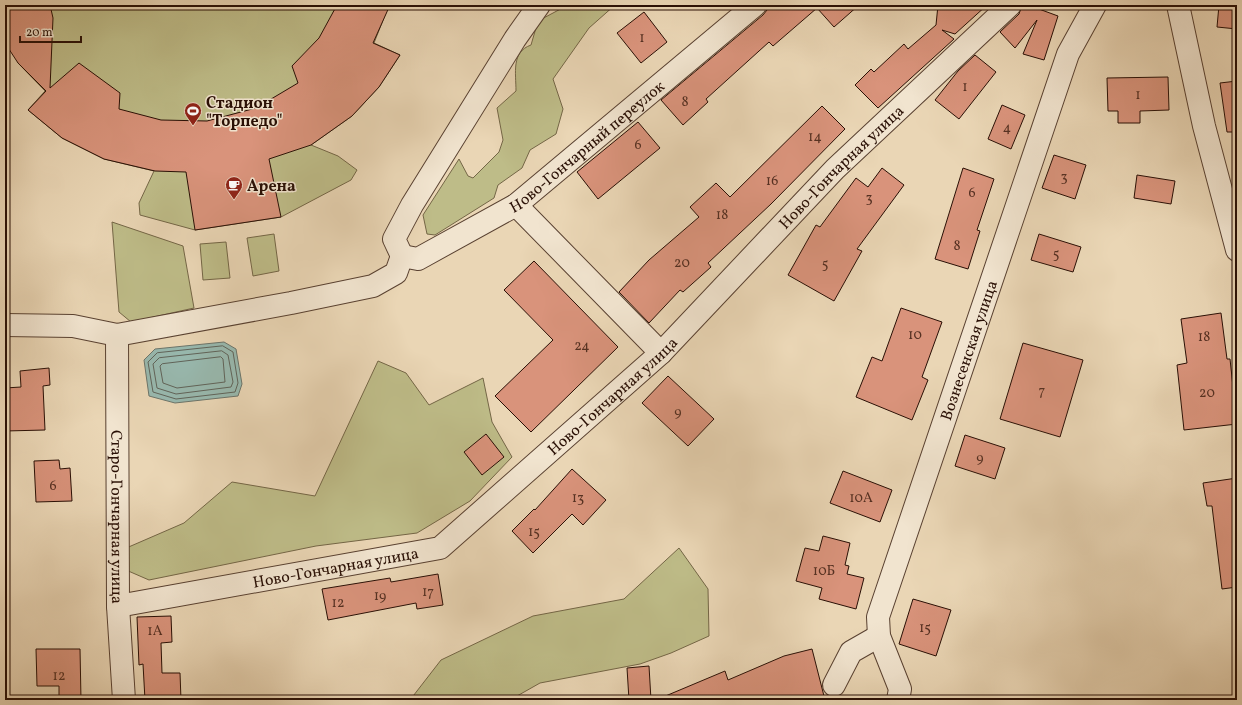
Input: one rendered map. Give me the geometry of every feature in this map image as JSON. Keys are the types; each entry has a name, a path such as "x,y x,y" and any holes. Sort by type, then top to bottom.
{"street":[{"path":"5,325 73,326 116,334 291,303 373,286 396,273 402,256 394,239 412,205 515,39 539,5"},
{"name":"Ново-Гончарный переулок","path":"402,256 418,259 516,205 755,5"},
{"name":"Ново-Гончарная улица","path":"118,606 440,548 661,353 835,169 1010,5"},
{"name":"Вознесенская улица","path":"898,700 900,689 879,636 878,617 1066,61 1095,5"},
{"path":"1178,5 1198,96 1230,195 1237,250"},
{"path":"516,205 661,353"},
{"name":"Старо-Гончарная улица","path":"116,334 118,606 124,700"},
{"path":"834,686 851,652 879,636"}],"shaded area":[{"name":"Стадион \"Торпедо\"","path":"5,5 389,5 374,43 400,55 379,87 352,116 311,145 338,156 357,170 351,180 281,217 195,230 140,215 139,203 154,171 104,159 62,138 28,110 45,91 18,63"},
{"path":"568,5 615,5 589,28 553,79 563,109 556,134 530,150 522,168 498,185 494,198 435,235 427,234 423,215 459,159 468,176 473,178 499,152 503,140 497,108 516,91 515,70 517,58 525,48 531,45 538,21"},
{"path":"112,222 183,246 194,308 131,322 119,312"},
{"path":"274,234 279,271 253,276 247,238"},
{"path":"226,242 230,278 203,280 200,244"},
{"path":"378,361 406,373 429,405 483,378 492,422 512,457 470,501 417,533 316,546 149,580 126,570 124,549 184,523 232,482 315,496"},
{"path":"679,548 708,589 709,636 671,653 640,664 540,683 510,700 410,700 441,660 533,616 624,599"}],"water":[{"path":"224,342 236,349 242,384 238,396 175,403 149,396 144,360 155,349"}],"building":[{"path":"5,5 50,5 53,18 50,88 79,63 120,93 119,109 161,120 207,121 256,108 298,83 292,66 319,38 337,5 390,5 373,43 400,55 379,87 352,116 311,145 269,159 281,217 195,230 186,172 155,171 104,159 62,138 28,110 46,91 18,63 5,43"},
{"path":"771,5 859,5 834,27 817,8 773,46 769,42 706,99 708,102 683,125 661,100 763,15"},
{"path":"938,5 987,5 955,34 942,30 954,39 878,108 855,85 871,69 874,72 904,44 908,49 936,25"},
{"path":"1022,5 1028,5 1058,16 1044,60 1023,54 1037,20 1015,48 1000,32 1019,14"},
{"path":"1219,5 1237,5 1237,29 1217,27"},
{"path":"644,12 667,42 641,63 617,33"},
{"path":"975,55 996,72 959,119 935,100 958,71"},
{"path":"1168,77 1169,110 1140,111 1140,123 1118,123 1118,111 1108,111 1107,78"},
{"path":"1237,81 1237,132 1227,132 1220,83"},
{"path":"1002,105 1025,115 1011,149 988,139"},
{"path":"822,106 845,129 771,204 708,263 711,267 683,292 680,290 649,323 619,292 649,260 699,217 690,207 716,183 730,197"},
{"path":"638,122 660,148 598,199 577,172"},
{"path":"1054,155 1086,165 1075,199 1042,188"},
{"path":"882,168 904,185 857,249 862,251 834,301 788,275 816,225 820,227 856,178 868,187"},
{"path":"963,168 994,179 977,230 980,231 968,269 935,259"},
{"path":"1137,175 1175,181 1171,204 1134,198"},
{"path":"1039,234 1081,247 1073,272 1031,260"},
{"path":"534,261 618,347 531,432 495,396 553,340 504,290"},
{"path":"901,308 942,322 922,377 928,380 912,420 856,397 872,357 882,361"},
{"path":"1221,313 1227,359 1230,359 1237,424 1184,430 1177,365 1187,363 1181,319"},
{"path":"1023,343 1083,360 1060,437 1000,419"},
{"path":"49,368 50,385 43,386 45,430 5,431 5,388 21,387 20,371"},
{"path":"668,376 714,419 688,446 642,403"},
{"path":"486,434 504,457 482,475 464,452"},
{"path":"965,435 1005,448 995,479 955,466"},
{"path":"59,460 60,469 70,468 72,501 36,502 34,461"},
{"path":"572,469 606,500 583,525 572,514 533,553 512,531 534,509 535,510"},
{"path":"843,471 892,490 880,522 830,503"},
{"path":"1237,478 1237,587 1222,589 1212,506 1207,506 1203,483"},
{"path":"823,536 850,543 845,565 849,566 847,574 864,578 856,609 819,599 822,588 796,581 805,548 819,551"},
{"path":"438,574 443,605 417,609 416,603 328,620 322,589 390,578 391,582"},
{"path":"913,599 951,610 936,656 899,644"},
{"path":"171,616 172,642 161,643 162,673 180,673 181,700 145,700 143,664 139,665 137,617"},
{"path":"36,649 80,649 81,700 59,700 59,686 37,686"},
{"path":"812,649 825,700 656,700 725,671 728,680 784,656"},
{"path":"649,666 651,700 629,700 627,668"}],"place":[{"name":"Стадион \"Торпедо\"","path":"193,126"},
{"name":"Арена","path":"234,200"}]}
